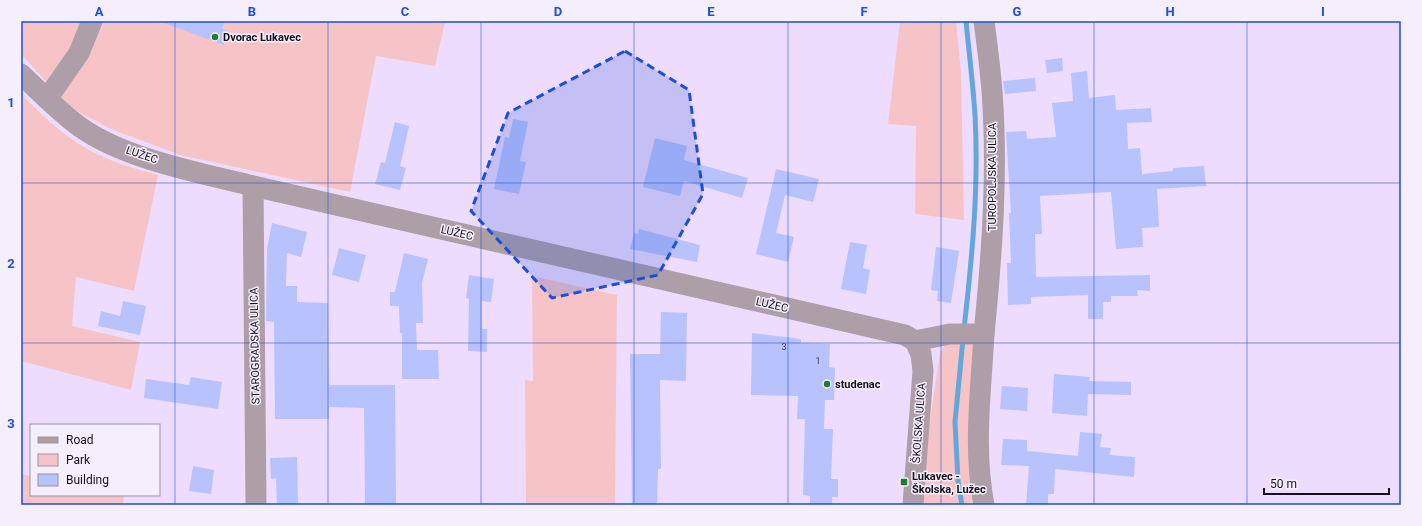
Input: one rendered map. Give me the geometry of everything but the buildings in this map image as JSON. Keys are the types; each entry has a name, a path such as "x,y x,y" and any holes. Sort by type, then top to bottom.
{"street":[{"path":"47,99 79,53 92,21"},
{"name":"TUROPOLJSKA ULICA","path":"984,21 992,91 994,181 990,274 978,333 979,480 984,505"},
{"name":"LUŽEC","path":"21,74 47,99 80,127 101,139 125,150 210,176 904,335 915,341"},
{"name":"STAROGRADSKA ULICA","path":"253,186 256,505"},
{"path":"915,341 950,334 978,333"},
{"name":"ŠKOLSKA ULICA","path":"913,505 923,371 921,354 915,341"}],"highlighted area":[{"path":"625,51 689,90 703,194 658,275 552,298 471,211 508,113"}],"green space":[{"path":"21,21 445,22 435,66 376,56 350,192 180,155 111,129 69,107 21,54"},
{"path":"900,21 956,21 961,73 964,220 915,214 916,126 888,124"},
{"path":"21,94 59,129 84,147 111,160 158,175 134,291 76,277 72,326 140,342 131,390 21,361"},
{"path":"532,276 617,295 615,505 526,505 525,380 533,381"},
{"path":"947,341 979,346 977,505 921,505 927,439 940,353"},
{"path":"21,474 30,476 30,496 124,496 123,505 21,505"}],"waterway":[{"path":"964,329 972,249 976,169 975,115 966,21"},
{"path":"962,505 958,481 955,422 963,339"}],"place":[{"name":"Dvorac Lukavec","path":"215,37"},
{"name":"studenac","path":"827,384"},
{"name":"Lukavec - Školska, Lužec","path":"904,482"}]}
